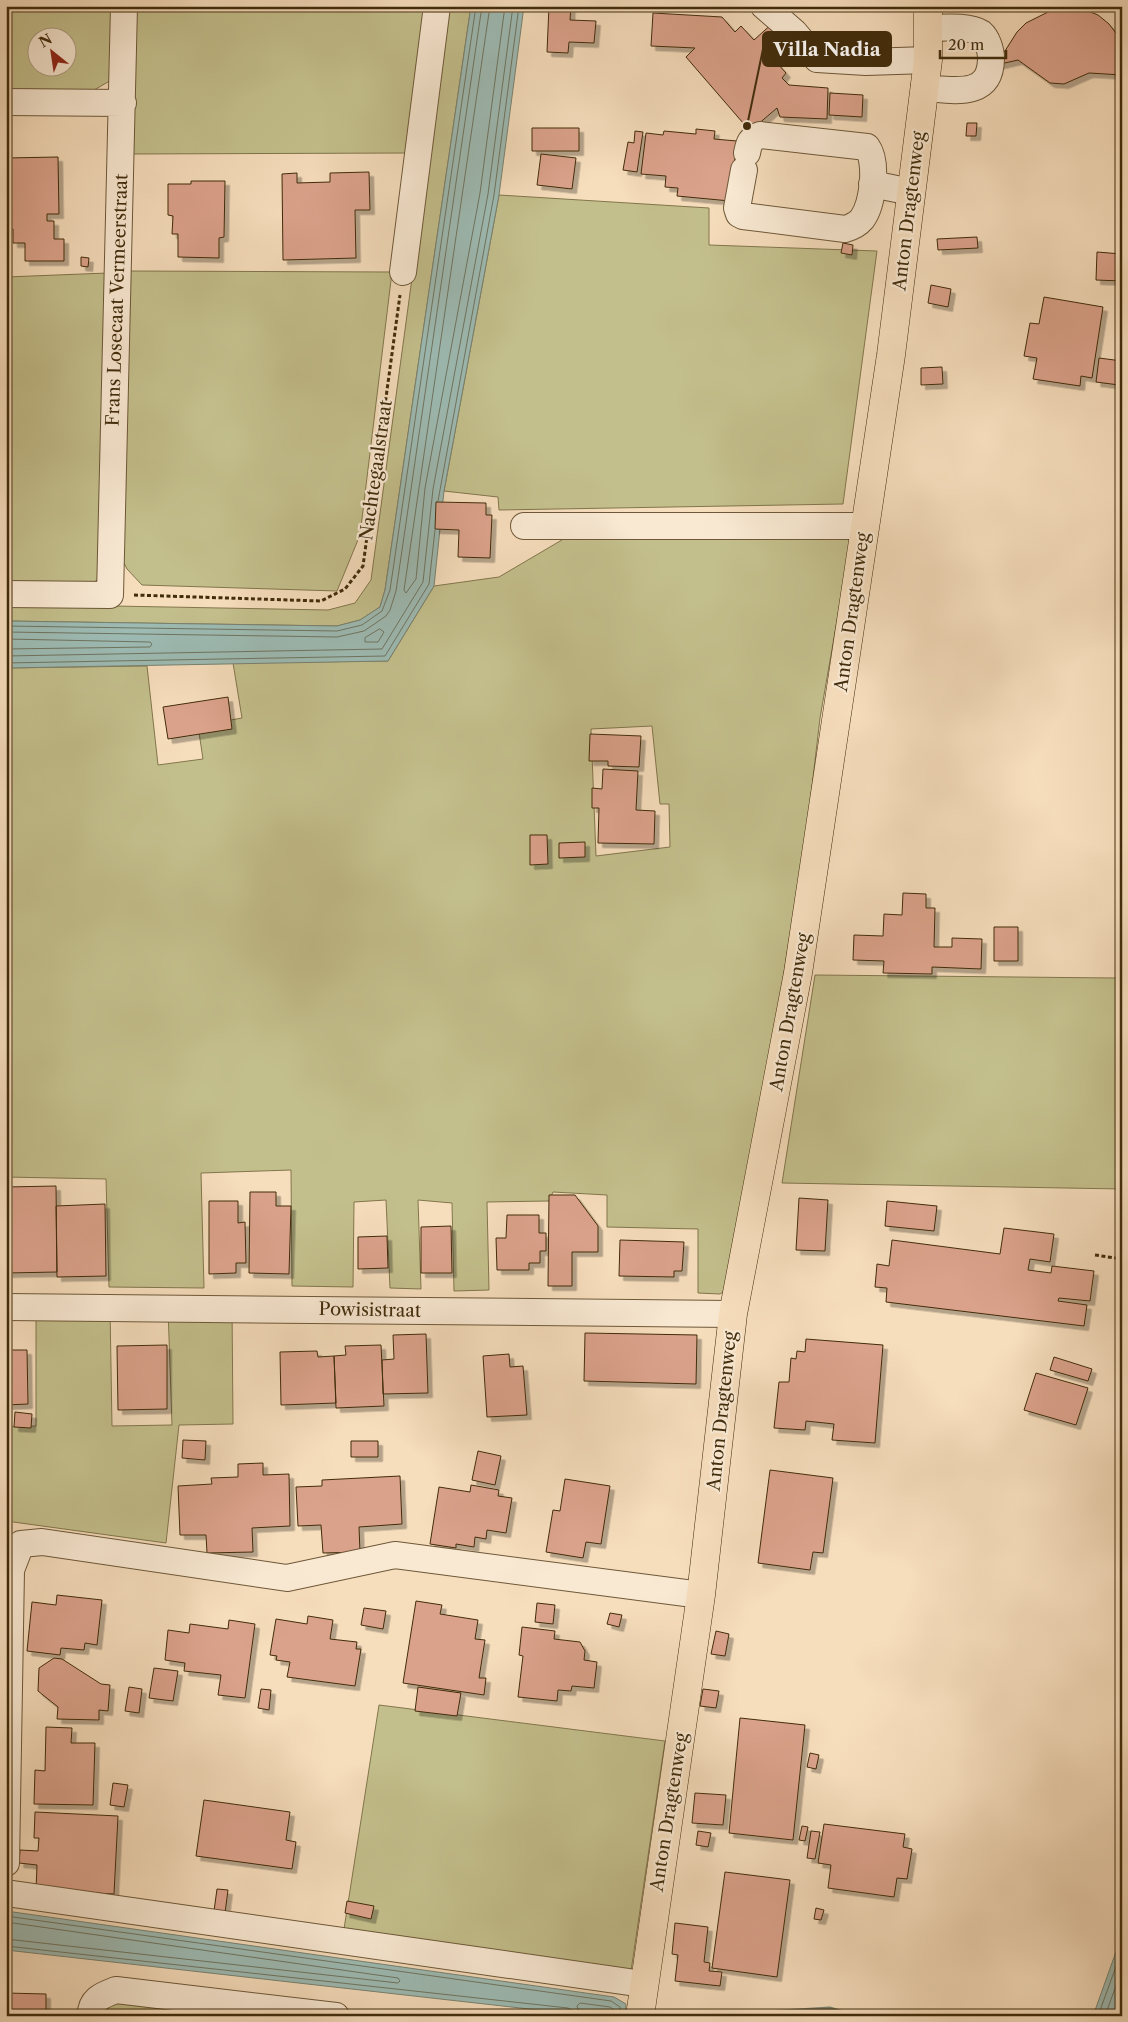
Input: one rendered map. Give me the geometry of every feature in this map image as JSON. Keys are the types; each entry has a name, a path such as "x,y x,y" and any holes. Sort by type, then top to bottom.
{"main road":[{"name":"Anton Dragtenweg","path":"640,2016 643,1984 701,1595 733,1314 798,973 891,355 928,60 928,17"}],"street":[{"name":"Frans Losecaat Vermeerstraat","path":"110,595 124,6"},
{"path":"403,272 437,6"},
{"path":"764,6 794,32 817,59 866,62 928,60"},
{"path":"924,88 955,90 976,88 988,76 991,67 987,42 981,34 928,17"},
{"path":"6,102 123,103"},
{"path":"760,136 867,147 873,160 872,184 870,198 863,218 855,226 845,229 739,214 737,208 750,142 760,136"},
{"path":"872,184 911,192"},
{"path":"524,526 864,526"},
{"path":"6,594 110,595"},
{"name":"Powisistraat","path":"6,1307 733,1314"},
{"path":"6,1863 11,1570 21,1544 42,1542 287,1578 395,1556 701,1595"},
{"path":"6,1894 643,1984"},
{"path":"91,2016 90,2008 100,1995 116,1990 336,2016"}],"path":[{"name":"Nachtegaalstraat","path":"110,595 321,601 345,590 363,566 403,272"},
{"path":"1096,1255 1122,1259"}],"shaded area":[{"path":"6,6 115,6 113,79 89,93 6,92"},
{"path":"131,6 430,6 409,153 128,154"},
{"path":"449,6 471,6 385,590 380,607 360,620 337,626 6,621 6,604 328,610 355,603 371,580"},
{"path":"499,195 709,208 709,245 877,251 843,504 499,510 498,497 444,491"},
{"path":"129,271 392,272 360,535 337,591 142,585 127,569 117,549"},
{"path":"108,273 99,578 90,586 6,586 6,277"},
{"path":"572,534 852,534 820,718 807,829 734,1285 720,1294 698,1293 698,1229 607,1227 607,1195 553,1192 549,1201 487,1202 489,1290 454,1291 452,1203 418,1200 421,1289 390,1288 386,1200 354,1202 353,1287 292,1286 291,1170 201,1173 204,1288 109,1287 106,1179 6,1177 6,668 147,666 158,765 203,759 198,726 242,718 233,663 388,661 434,586 499,577","holes":["652,726 660,804 669,804 670,847 596,856 591,729"]},
{"path":"815,975 1115,978 1122,975 1122,1189 782,1183"},
{"path":"36,1307 110,1308 112,1426 172,1425 168,1308 232,1307 233,1424 179,1425 166,1543 6,1521 6,1427 36,1426"},
{"path":"379,1705 665,1741 631,1971 344,1929"},
{"path":"129,1999 263,2016 102,2016 112,2003"}],"water":[{"path":"471,6 524,6 499,195 444,491 434,586 388,661 6,668 6,621 337,626 360,620 380,607 385,590"},
{"path":"6,1911 614,1997 626,2004 625,2016 591,2016 6,1950"},
{"path":"1122,1935 1122,2016 1093,2016"}],"building":[{"path":"549,6 571,6 570,20 596,21 594,43 569,42 568,53 547,52"},
{"path":"1068,7 1083,9 1098,15 1109,24 1122,41 1122,75 1089,73 1064,84 1050,83 1018,60 996,65 1017,32 1026,23 1052,10"},
{"path":"653,13 722,17 735,32 741,26 754,40 775,21 797,45 777,63 786,73 782,78 789,85 828,88 827,119 780,117 777,108 750,131 686,57 695,48 651,46"},
{"path":"830,93 863,95 862,117 829,115"},
{"path":"967,123 977,123 976,136 966,136"},
{"path":"532,128 579,128 579,151 532,151"},
{"path":"696,129 715,131 714,139 737,141 730,201 677,196 678,188 665,187 666,176 641,174 646,133 663,135 664,131 696,134"},
{"path":"635,131 643,132 637,172 623,170 628,142 634,143"},
{"path":"541,154 576,158 572,189 537,185"},
{"path":"58,157 59,214 47,214 47,221 54,221 54,239 64,239 64,261 25,261 25,243 13,243 13,229 6,229 6,158"},
{"path":"369,172 370,210 355,210 356,258 283,260 282,174 297,173 297,183 330,182 330,173"},
{"path":"191,181 225,181 224,237 219,238 219,258 178,257 178,234 172,234 173,216 168,215 168,184 191,184"},
{"path":"977,237 978,248 938,250 937,239"},
{"path":"843,243 853,245 852,255 841,253"},
{"path":"1097,252 1122,254 1122,281 1096,280"},
{"path":"81,257 89,258 88,267 81,266"},
{"path":"931,285 951,289 948,307 928,303"},
{"path":"1044,297 1103,307 1092,378 1081,376 1080,386 1033,379 1037,358 1024,356 1030,323 1039,324"},
{"path":"1099,358 1122,361 1119,385 1096,382"},
{"path":"942,367 943,384 921,385 921,368"},
{"path":"436,502 486,503 486,515 492,515 490,558 458,557 459,530 435,529"},
{"path":"228,697 232,729 168,739 163,707"},
{"path":"590,734 641,736 639,767 608,766 608,761 589,761"},
{"path":"603,769 638,771 636,810 655,811 654,844 598,843 599,808 592,808 592,788 602,789"},
{"path":"530,835 547,835 548,864 530,865"},
{"path":"585,842 585,857 559,858 559,843"},
{"path":"903,893 926,894 926,908 935,908 934,947 952,947 952,938 982,939 981,969 932,967 932,974 883,973 884,961 853,960 854,935 883,936 884,914 902,915"},
{"path":"994,927 1018,927 1018,961 994,961"},
{"path":"56,1186 57,1272 7,1273 6,1187"},
{"path":"250,1192 276,1192 276,1206 291,1206 289,1274 249,1273"},
{"path":"549,1195 575,1195 598,1226 598,1252 572,1252 572,1286 548,1286"},
{"path":"799,1198 828,1200 825,1251 796,1250"},
{"path":"209,1201 238,1201 238,1223 245,1222 246,1263 236,1263 236,1273 209,1274"},
{"path":"887,1201 937,1206 934,1231 885,1226"},
{"path":"105,1204 106,1276 57,1277 56,1206"},
{"path":"507,1215 539,1215 539,1233 546,1233 546,1251 540,1251 540,1263 529,1263 529,1270 497,1270 496,1238 506,1238"},
{"path":"451,1226 452,1273 421,1273 421,1227"},
{"path":"1004,1228 1054,1234 1050,1262 1030,1259 1028,1270 1051,1273 1052,1266 1094,1271 1090,1301 1059,1298 1058,1301 1087,1305 1084,1326 886,1302 887,1288 875,1287 877,1264 889,1266 892,1240 1000,1254"},
{"path":"387,1236 388,1268 358,1269 358,1237"},
{"path":"620,1240 684,1242 682,1271 674,1271 674,1277 619,1276"},
{"path":"585,1333 697,1335 696,1384 584,1381"},
{"path":"426,1334 428,1393 383,1394 382,1360 394,1359 393,1335"},
{"path":"806,1339 883,1345 875,1443 832,1440 834,1424 806,1421 805,1430 774,1428 779,1382 789,1382 791,1358 796,1359 797,1351 805,1352"},
{"path":"167,1345 167,1409 118,1410 117,1346"},
{"path":"381,1345 384,1406 336,1408 334,1356 346,1355 345,1346"},
{"path":"6,1350 27,1350 28,1404 6,1405"},
{"path":"317,1351 318,1357 334,1356 336,1403 281,1405 280,1352"},
{"path":"509,1354 510,1367 523,1366 527,1415 487,1417 483,1356"},
{"path":"1054,1357 1092,1369 1088,1381 1050,1370"},
{"path":"1036,1373 1088,1388 1076,1425 1024,1410"},
{"path":"15,1412 32,1414 31,1428 14,1427"},
{"path":"183,1440 206,1441 205,1460 182,1458"},
{"path":"351,1441 378,1441 378,1457 351,1457"},
{"path":"478,1451 501,1456 495,1485 472,1480"},
{"path":"263,1463 263,1475 289,1474 290,1526 252,1528 253,1552 207,1553 206,1535 180,1535 178,1486 212,1484 211,1478 238,1477 238,1464"},
{"path":"770,1470 833,1478 823,1553 813,1552 810,1570 758,1563"},
{"path":"400,1476 402,1524 359,1527 360,1552 323,1553 321,1525 298,1526 296,1487 322,1486 322,1480"},
{"path":"565,1479 610,1486 601,1544 586,1542 583,1558 546,1552 553,1510 560,1511"},
{"path":"471,1485 499,1490 498,1496 512,1498 506,1533 487,1530 486,1539 475,1537 474,1547 456,1544 456,1548 430,1544 439,1487 470,1492"},
{"path":"57,1595 102,1600 97,1645 85,1643 84,1650 61,1648 60,1655 27,1651 32,1602 56,1605"},
{"path":"416,1601 442,1605 440,1614 478,1620 475,1639 485,1640 479,1678 486,1678 484,1695 403,1683"},
{"path":"537,1603 555,1605 553,1624 535,1622"},
{"path":"364,1608 386,1611 383,1629 361,1625"},
{"path":"610,1613 622,1615 619,1627 607,1624"},
{"path":"308,1616 333,1620 330,1639 357,1642 356,1649 361,1649 355,1686 287,1677 290,1662 276,1660 277,1656 270,1655 276,1619 307,1624"},
{"path":"229,1620 255,1624 245,1698 218,1695 221,1675 184,1671 185,1663 165,1660 168,1630 189,1633 190,1624 228,1629"},
{"path":"522,1627 555,1631 554,1639 580,1642 585,1651 584,1660 597,1662 594,1688 572,1686 571,1691 558,1690 557,1701 518,1697 523,1656 519,1655"},
{"path":"716,1631 729,1634 725,1656 711,1654"},
{"path":"54,1658 62,1659 101,1684 110,1685 108,1711 99,1710 99,1720 57,1719 58,1707 38,1691 39,1668"},
{"path":"154,1668 178,1671 173,1701 149,1698"},
{"path":"129,1687 142,1689 139,1713 125,1711"},
{"path":"418,1687 461,1693 457,1716 415,1711"},
{"path":"261,1689 271,1690 269,1710 258,1708"},
{"path":"703,1689 719,1691 716,1708 700,1706"},
{"path":"740,1718 805,1725 793,1840 729,1833"},
{"path":"46,1727 72,1728 71,1743 95,1743 93,1805 34,1804 35,1770 45,1771"},
{"path":"810,1753 819,1755 816,1769 807,1767"},
{"path":"113,1783 128,1785 124,1807 110,1805"},
{"path":"695,1793 726,1795 723,1825 692,1823"},
{"path":"204,1800 290,1812 286,1840 296,1842 292,1869 196,1856"},
{"path":"35,1812 118,1816 114,1894 36,1890 37,1865 19,1863 20,1850 38,1851 39,1838 34,1838"},
{"path":"824,1824 905,1834 903,1847 912,1849 907,1879 897,1878 894,1897 828,1888 831,1865 818,1863"},
{"path":"802,1826 808,1827 805,1841 799,1840"},
{"path":"698,1831 711,1833 708,1847 696,1845"},
{"path":"811,1831 820,1832 815,1859 807,1858"},
{"path":"725,1872 790,1880 777,1977 712,1968"},
{"path":"217,1889 228,1890 225,1913 214,1911"},
{"path":"347,1901 374,1906 371,1919 345,1913"},
{"path":"816,1908 824,1910 821,1920 814,1919"},
{"path":"675,1923 708,1927 704,1962 710,1963 709,1971 722,1972 720,1986 675,1981 678,1955 672,1954"},
{"path":"6,1993 46,1994 46,2016 6,2016"}],"waterway":[{"path":"736,2016 830,2010 851,2016"}],"place":[{"name":"Villa Nadia","path":"747,126"}]}
